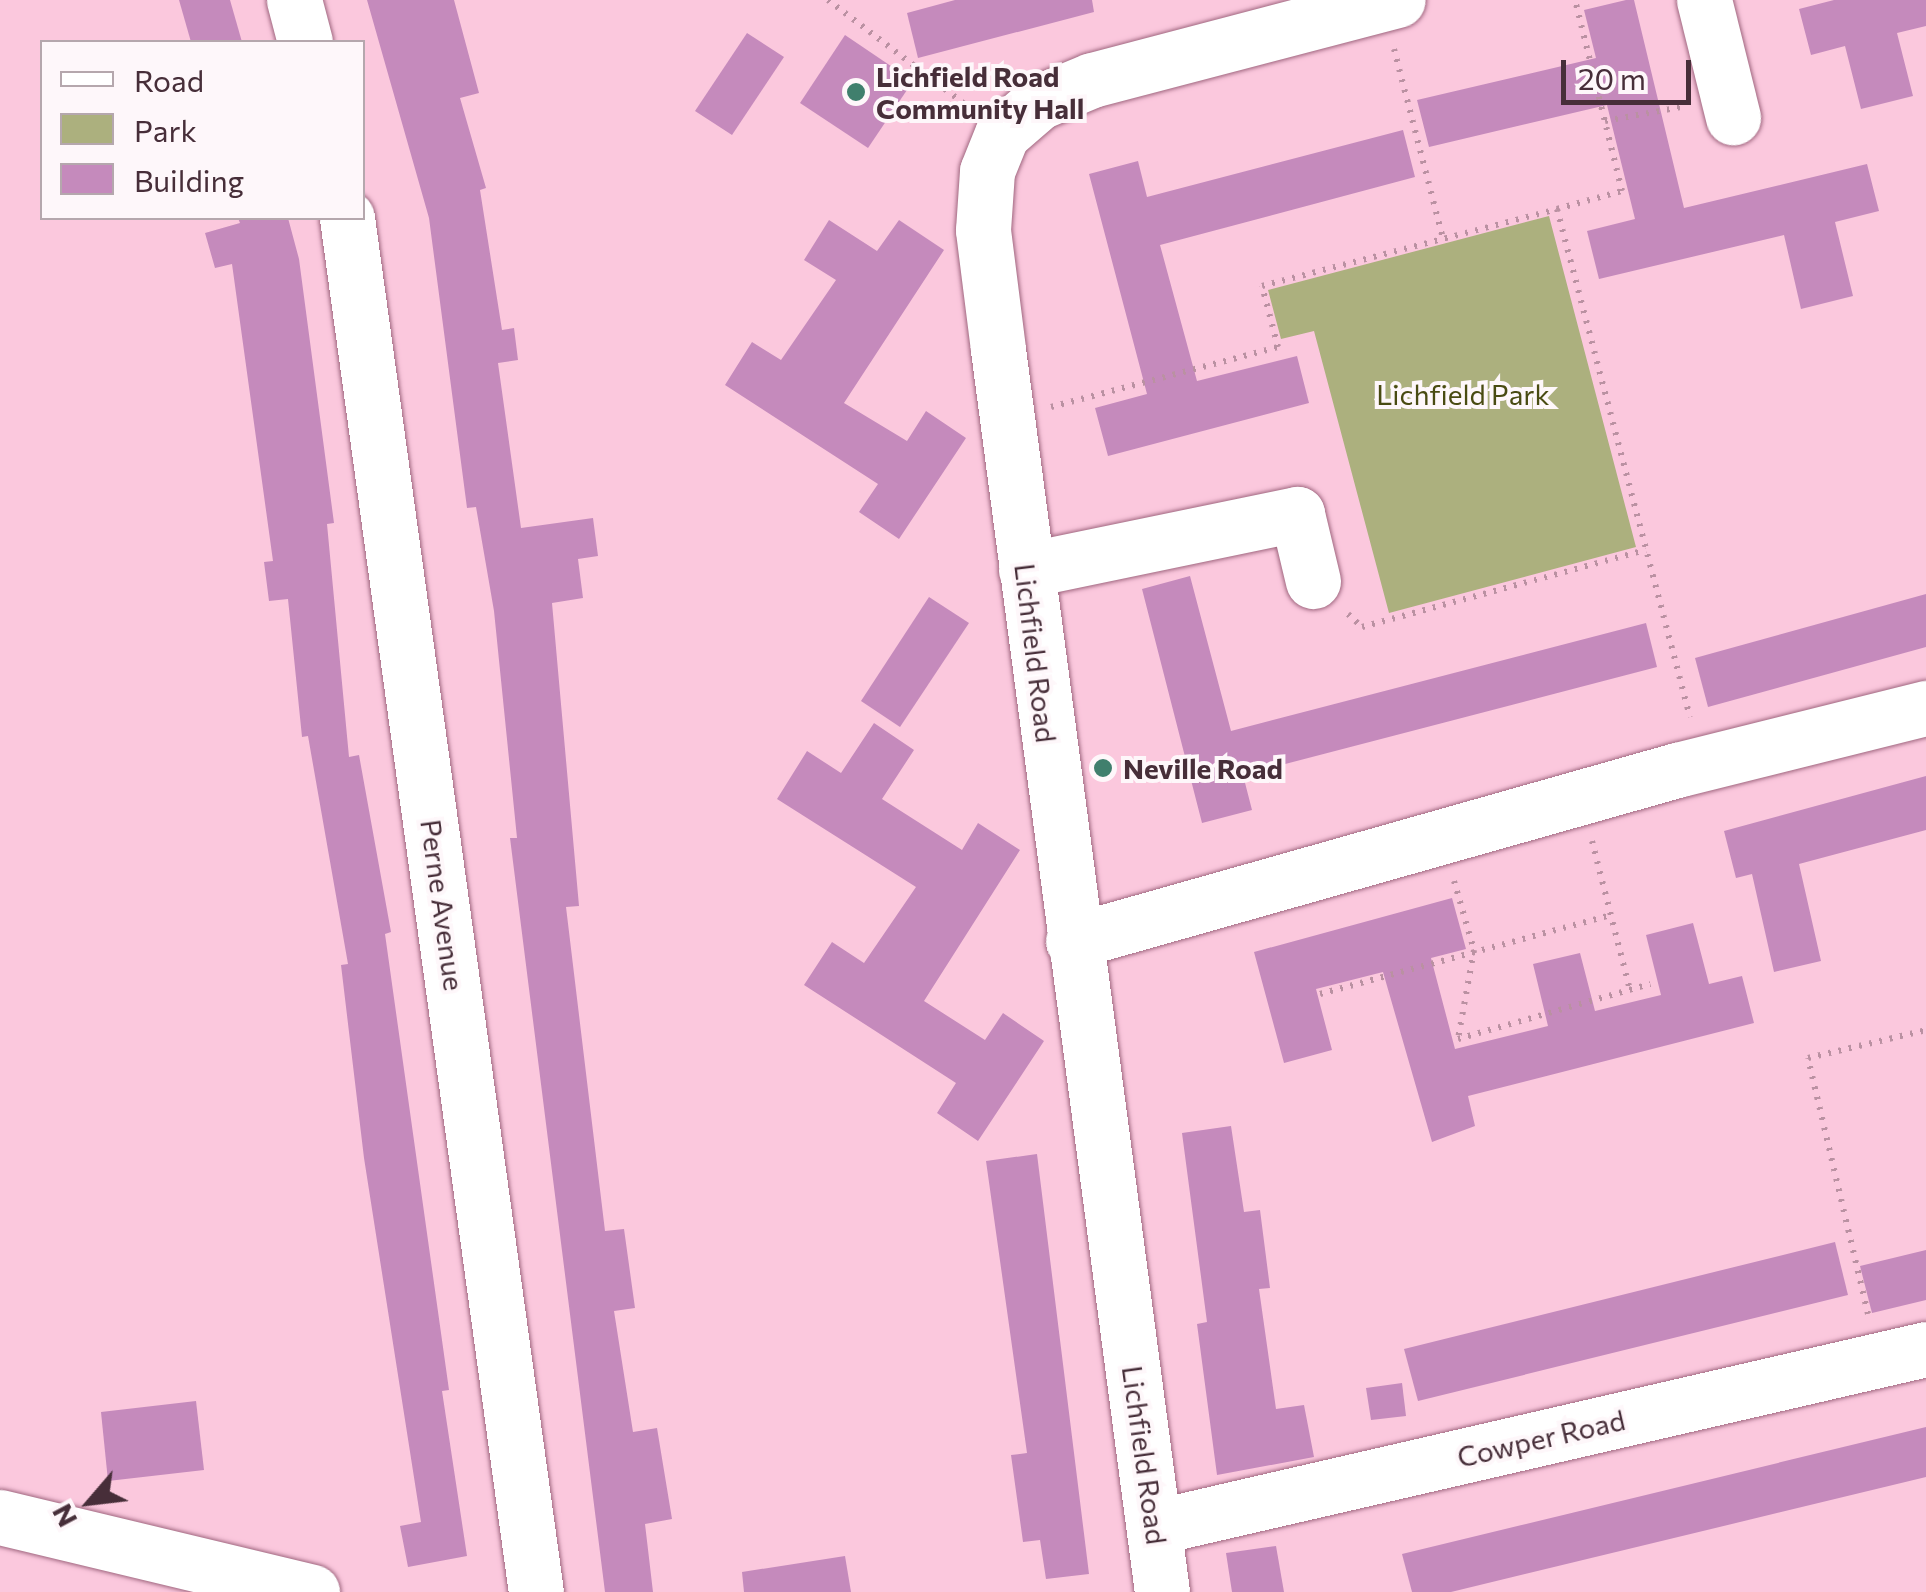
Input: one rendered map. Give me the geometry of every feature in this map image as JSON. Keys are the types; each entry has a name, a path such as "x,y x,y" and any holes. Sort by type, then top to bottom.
{"street":[{"path":"294,0 304,40"},
{"path":"1704,0 1733,117"},
{"path":"1002,134 1039,102 1092,80 1390,2"},
{"name":"Lichfield Road","path":"1002,134 987,171 983,230 1162,1592"},
{"name":"Perne Avenue","path":"347,220 536,1592"},
{"path":"1026,570 1297,514 1314,581"},
{"path":"1074,941 1581,798 1926,708"},
{"name":"Cowper Road","path":"1155,1527 1903,1354"},
{"path":"0,1517 312,1592"}],"path":[{"path":"828,0 1002,134"},
{"path":"1006,418 1278,347 1262,286 1622,191 1574,0"},
{"path":"1390,2 1443,239"},
{"path":"1605,121 1668,105 1733,117"},
{"path":"1556,209 1703,767"},
{"path":"1314,581 1362,627 1646,550"},
{"path":"1581,798 1630,990"},
{"path":"1442,837 1474,950 1458,1040 1650,984"},
{"path":"1320,994 1610,915"},
{"path":"1903,1354 1808,1058 1926,1030"}],"green space":[{"name":"Lichfield Park","path":"1549,216 1636,547 1389,613 1314,331 1281,339 1268,290"}],"building":[{"path":"179,0 230,0 241,40 190,40"},
{"path":"367,0 454,0 479,93 460,98 486,188 480,190 502,330 514,328 518,360 498,363 521,528 593,518 598,556 578,559 583,598 552,603 579,906 566,907 605,1231 624,1229 635,1308 614,1311 633,1432 657,1428 672,1519 645,1524 653,1592 605,1592 510,838 517,838 494,611 476,507 467,508 429,218"},
{"path":"955,0 1092,0 1094,12 918,58 907,13"},
{"path":"1634,0 1684,208 1867,164 1879,211 1835,222 1853,296 1801,309 1784,235 1599,279 1587,231 1635,219 1607,105 1429,147 1417,100 1596,58 1584,10"},
{"path":"1834,0 1926,0 1926,26 1897,33 1913,96 1861,109 1845,46 1811,55 1799,9"},
{"path":"747,33 784,57 732,135 695,111"},
{"name":"Lichfield Road Community Hall","path":"845,35 913,81 868,148 800,103"},
{"path":"1403,130 1415,177 1160,245 1197,381 1297,356 1309,403 1108,456 1095,408 1147,394 1089,174 1138,161 1147,197"},
{"path":"239,220 289,220 299,259 334,523 327,524 349,757 359,755 391,932 385,934 449,1390 442,1391 467,1556 408,1567 400,1526 421,1522 364,1158 341,965 348,964 308,736 302,737 288,599 269,601 264,562 273,561 232,264 215,268 205,233 240,223"},
{"path":"829,220 877,251 899,220 944,250 844,403 907,441 926,411 966,438 899,539 859,512 878,484 725,385 752,342 781,360 836,280 804,260"},
{"path":"1190,576 1231,731 1646,623 1657,667 1243,775 1252,810 1202,823 1142,589"},
{"path":"1926,594 1926,647 1708,707 1695,658"},
{"path":"929,597 969,623 900,727 861,701"},
{"path":"874,723 914,750 882,799 962,850 978,823 1020,850 924,1001 985,1040 1003,1013 1044,1041 978,1141 937,1113 956,1083 804,985 832,942 864,963 916,887 777,799 807,751 841,773"},
{"path":"1926,776 1926,830 1799,864 1821,961 1774,972 1752,874 1736,878 1724,831"},
{"path":"1452,898 1466,949 1431,958 1455,1049 1548,1026 1533,964 1580,953 1595,1011 1661,995 1646,935 1693,923 1709,984 1742,976 1754,1023 1468,1096 1475,1126 1432,1142 1383,972 1316,989 1332,1050 1284,1063 1254,952"},
{"path":"1231,1126 1244,1212 1260,1210 1270,1288 1259,1289 1276,1409 1304,1405 1314,1457 1217,1475 1197,1324 1207,1322 1182,1133"},
{"path":"1037,1154 1089,1574 1046,1579 1040,1540 1023,1542 1011,1455 1027,1453 986,1161"},
{"path":"1835,1242 1848,1295 1418,1401 1404,1349"},
{"path":"1926,1250 1926,1300 1872,1313 1860,1266"},
{"path":"1402,1383 1406,1416 1371,1420 1366,1388"},
{"path":"196,1401 204,1470 108,1481 101,1412"},
{"path":"1926,1427 1926,1477 1451,1592 1412,1592 1402,1554"},
{"path":"1276,1546 1284,1592 1232,1592 1226,1553"},
{"path":"845,1556 851,1592 744,1592 742,1572"}],"place":[{"name":"Lichfield Road Community Hall","path":"856,92"},
{"name":"Neville Road","path":"1103,768"}]}
